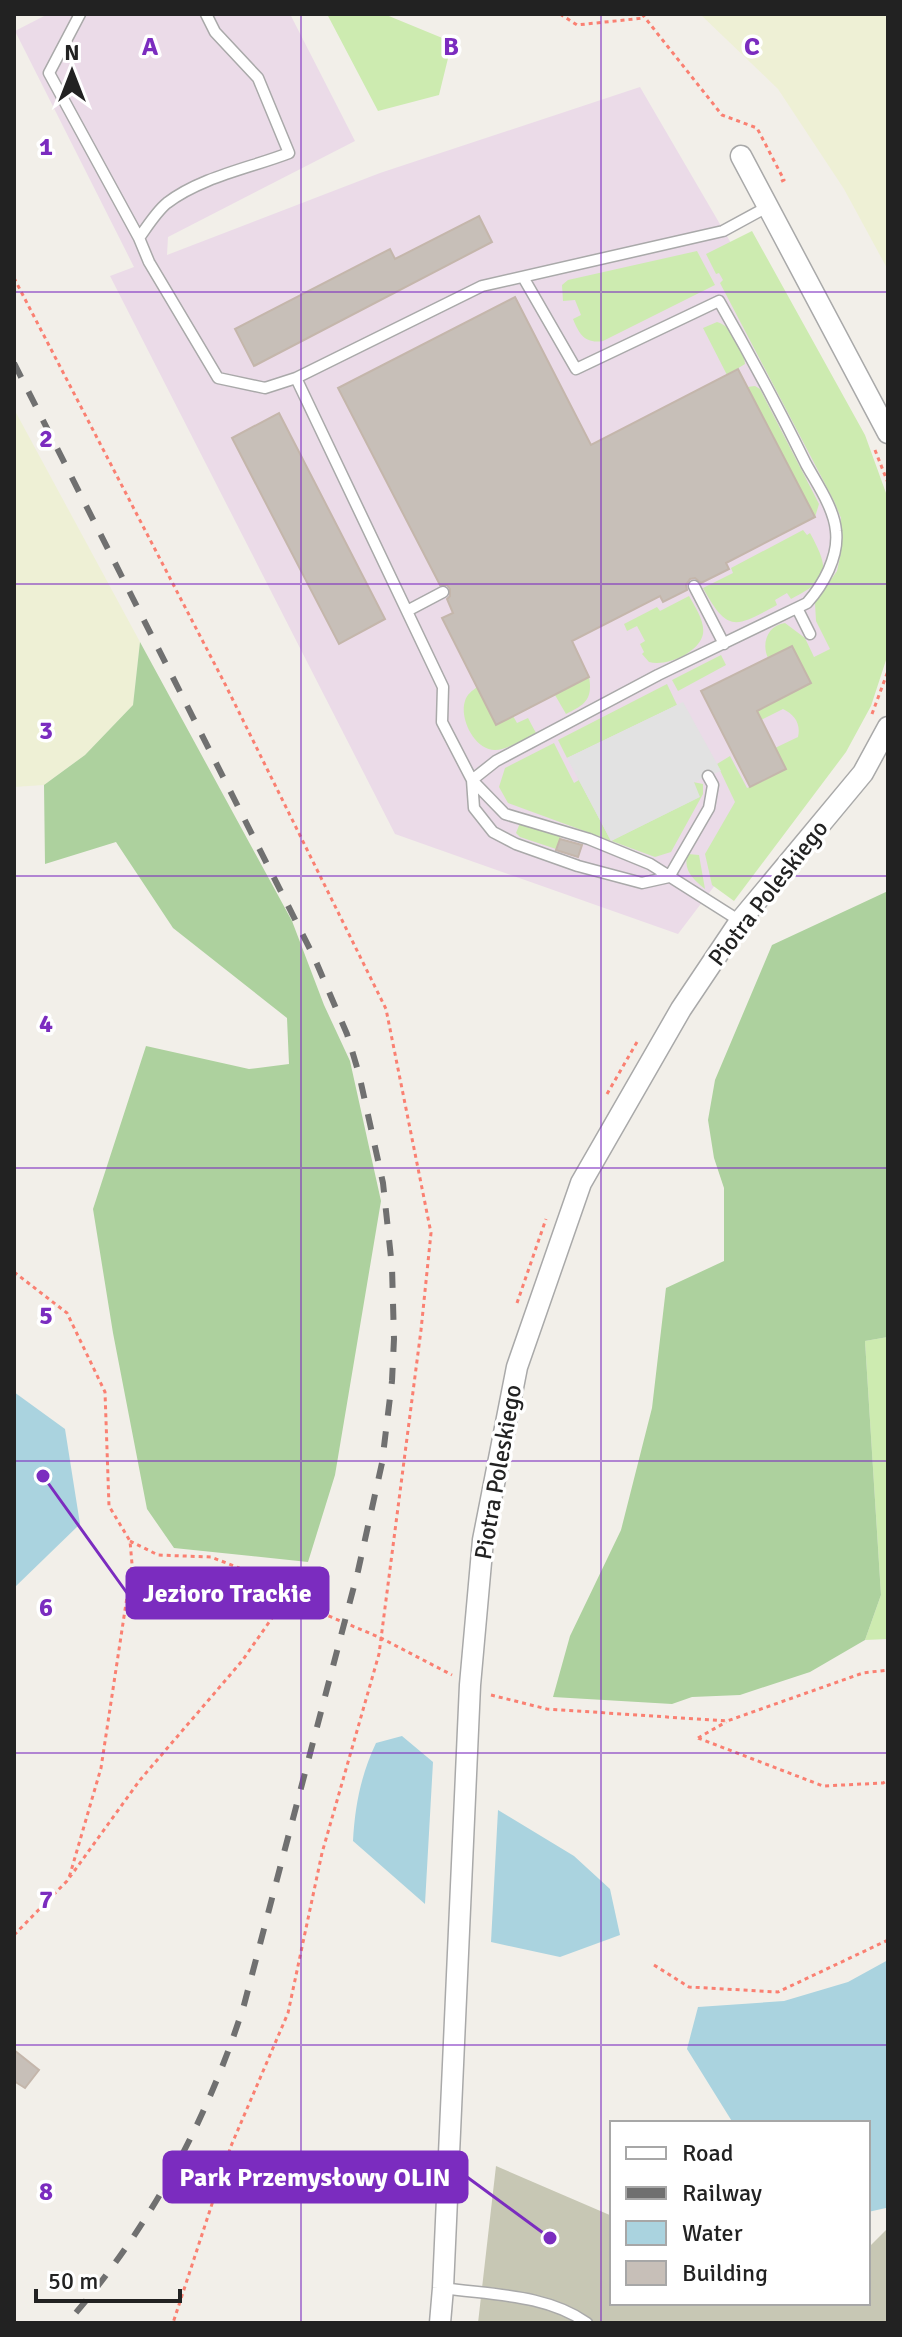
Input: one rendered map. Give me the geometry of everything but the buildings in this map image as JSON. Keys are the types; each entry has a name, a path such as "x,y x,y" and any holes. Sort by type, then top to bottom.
{"street":[{"path":"741,156 770,197 888,433"},
{"name":"Piotra Poleskiego","path":"440,2323 462,1681 483,1540 517,1367 581,1183 681,1009 740,921 863,773 879,722"}],"lane":[{"path":"80,14 49,73 149,262 218,378 265,388 296,378 482,286 723,231 770,197"},
{"path":"139,238 166,204 227,172 289,153 258,78 215,32 206,14"},
{"path":"472,780 496,761 658,675 807,603 822,587 830,568 836,532 825,501 759,370 719,301 576,369 523,277"},
{"path":"296,378 443,687 442,722 472,780 505,814 589,839 650,864 740,921"},
{"path":"694,586 724,644"},
{"path":"407,611 443,592"},
{"path":"797,608 810,634"},
{"path":"472,780 474,808 493,832 516,844 578,866 642,883 669,877 709,808 713,785 708,776"},
{"path":"443,2288 488,2291 571,2312 587,2323"}],"path":[{"path":"560,14 577,25 644,16 722,115 757,128 784,180 770,197"},
{"path":"14,278 225,684 386,1009 431,1233 379,1654 322,1853 288,2013 231,2146 173,2323"},
{"path":"879,722 888,671"},
{"path":"604,1100 643,1033"},
{"path":"517,1302 548,1213"},
{"path":"14,1272 67,1313 105,1392 109,1506 130,1541 132,1564 101,1768 67,1881"},
{"path":"130,1541 158,1555 211,1557 239,1568 271,1593 381,1638 490,1694 547,1709 727,1721"},
{"path":"14,1935 67,1881 140,1780 242,1661 286,1598"},
{"path":"455,1664 462,1681"},
{"path":"888,1670 863,1673 727,1721 698,1738 823,1786 883,1783 888,1780"},
{"path":"883,1783 888,1787"},
{"path":"654,1965 689,1987 778,1992 888,1940"}],"shaded area":[{"path":"48,14 290,14 355,141 168,237 167,255 380,173 640,87 854,454 835,727 678,934 395,834 110,276 134,267 15,31"},
{"path":"700,14 888,14 888,270 844,189 778,89"},
{"path":"14,409 140,642 133,705 85,755 44,785 14,787"},
{"path":"683,702 721,771 694,782 700,797 611,841 567,758"},
{"path":"496,2166 610,2215 610,2305 870,2305 870,2246 888,2228 888,2323 478,2323"}],"green space":[{"path":"327,14 384,14 452,42 439,95 378,111"},
{"path":"752,231 865,435 886,493 888,654 871,706 846,752 734,901 712,885 705,854 735,802 717,764 730,756 747,788 765,780 775,748 798,737 798,724 787,711 783,709 761,720 754,706 764,707 811,683 792,646 768,658 766,641 774,627 785,623 805,638 814,657 830,649 816,621 815,603 837,571 841,552 841,518 834,501 720,283 723,280 719,273 716,274 706,254"},
{"path":"697,251 715,285 603,341 584,337 573,319 581,315 575,300 563,301 562,285 568,280"},
{"path":"717,322 733,333 744,358 745,364 727,375 703,328"},
{"path":"747,387 760,389 819,504 815,517"},
{"path":"803,530 807,535 810,533 823,565 823,572 813,585 791,599 787,593 775,600 777,605 742,621 734,622 719,613 703,588 733,573 731,568"},
{"path":"689,596 702,624 700,641 681,657 649,662 642,654 640,644 645,641 637,626 627,631 624,624 657,607 660,611"},
{"path":"140,642 292,921 324,1005 350,1061 381,1201 335,1475 308,1562 174,1548 147,1509 113,1333 93,1209 146,1046 249,1069 289,1064 287,1018 173,928 116,842 45,864 44,785 85,755 133,705"},
{"path":"721,655 726,665 678,691 672,680"},
{"path":"589,677 590,691 586,700 566,714 555,695"},
{"path":"667,684 677,705 567,758 558,740"},
{"path":"477,687 496,724 513,716 517,723 528,718 536,733 500,750 481,745 470,732 464,716 467,696"},
{"path":"554,743 574,783 579,780 611,841 508,803 499,787 505,768"},
{"path":"693,782 703,784 703,794 671,852 655,857 611,841 699,797"},
{"path":"520,823 562,834 556,849 520,837 516,833"},
{"path":"688,854 699,855 705,889 688,870"},
{"path":"888,891 888,1337 865,1341 881,1595 865,1640 810,1672 740,1695 692,1697 672,1704 553,1697 570,1636 621,1530 652,1408 666,1288 724,1261 724,1188 714,1158 708,1120 715,1080 772,945"},
{"path":"888,1337 888,1639 865,1640 881,1595 865,1341"}],"water":[{"path":"14,1392 65,1429 80,1524 14,1588"},
{"path":"402,1736 433,1762 425,1904 353,1841 360,1790 376,1743"},
{"path":"498,1810 574,1856 610,1889 620,1935 560,1957 491,1942"},
{"path":"888,1960 888,2202 886,2208 870,2212 870,2121 732,2121 687,2049 698,2007 784,2001 848,1982"}],"railway":[{"path":"14,363 314,957 347,1034 383,1183 392,1267 394,1339 382,1463 358,1571 244,2005 212,2091 172,2173 124,2251 67,2323"}],"place":[{"name":"Jezioro Trackie","path":"43,1476"},
{"name":"Park Przemysłowy OLIN","path":"550,2238"}]}
